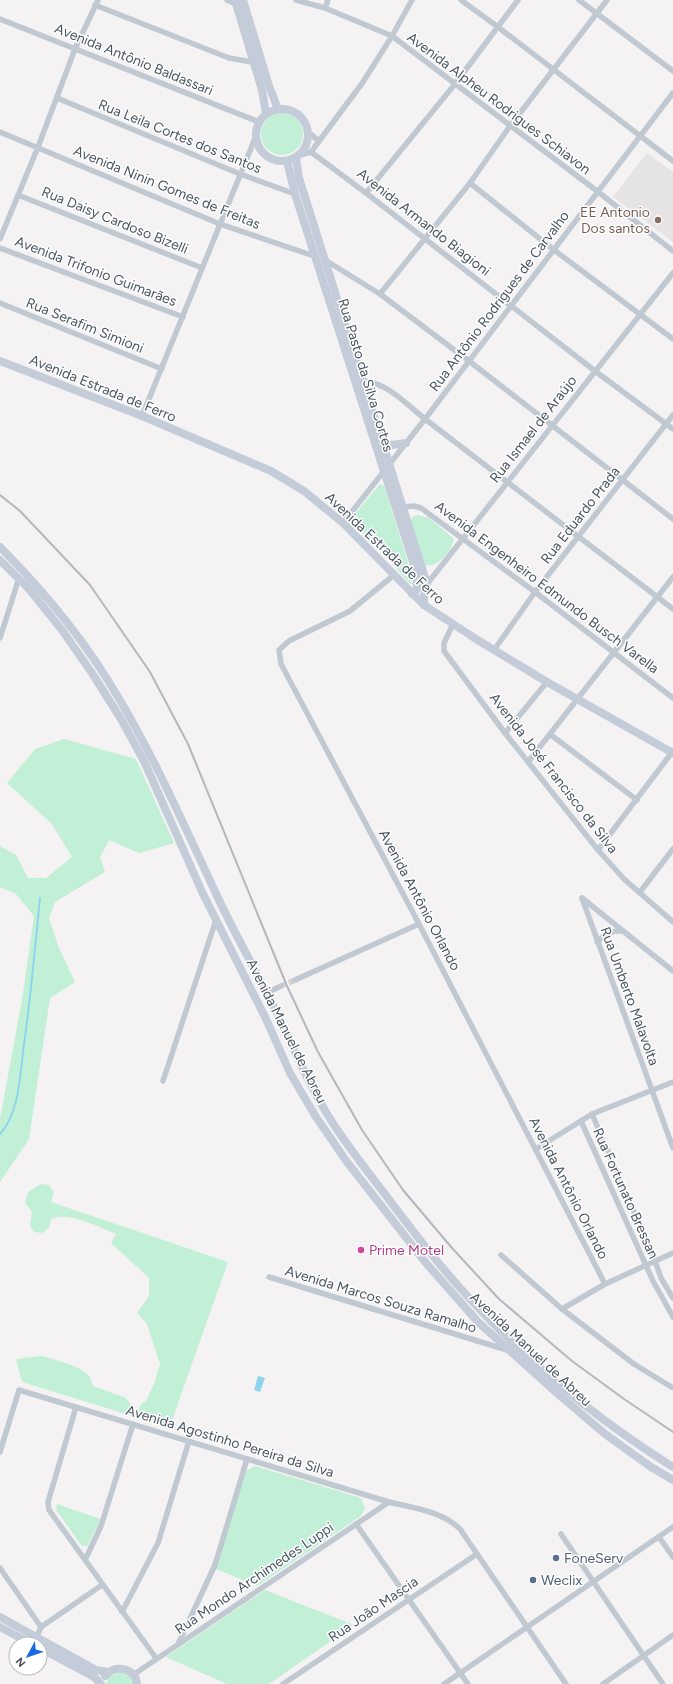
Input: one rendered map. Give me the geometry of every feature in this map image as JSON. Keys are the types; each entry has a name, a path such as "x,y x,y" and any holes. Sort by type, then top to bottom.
{"street":[{"path":"227,0 238,1"},
{"name":"Avenida Alpheu Rodrigues Schiavon","path":"296,0 325,8 392,36 597,191 673,251"},
{"path":"325,8 328,0"},
{"path":"256,136 260,150 266,156 280,162 311,152 363,82 392,36 412,0"},
{"path":"461,0 673,162"},
{"path":"366,193 455,84 518,0"},
{"path":"579,0 673,71"},
{"path":"380,294 470,183 510,126 607,0"},
{"path":"238,1 252,62 262,90 266,114"},
{"path":"238,1 278,109"},
{"path":"0,239 38,147 75,49 96,3 229,58 252,62"},
{"name":"Avenida Antônio Baldassari","path":"0,19 259,122"},
{"name":"Rua Antônio Rodrigues de Carvalho","path":"343,523 425,419 673,93"},
{"name":"Rua Leila Cortes dos Santos","path":"57,98 240,174 295,194"},
{"path":"142,416 256,136 259,122 266,114 278,109 293,111 304,120 309,133 319,142"},
{"name":"Avenida Ninin Gomes de Freitas","path":"0,132 220,224 316,256 326,261 380,294 553,425 673,519"},
{"path":"298,156 305,149 309,133"},
{"name":"Avenida Armando Biagioni","path":"311,152 425,238 595,371 673,429"},
{"name":"Rua Pasto da Silva Cortes","path":"298,156 299,178 364,380 427,584"},
{"name":"Rua Pasto da Silva Cortes","path":"287,161 295,194 417,574 417,589 412,594"},
{"path":"470,183 554,250 673,339"},
{"name":"Rua Daisy Cardoso Bizelli","path":"18,195 202,268"},
{"name":"Avenida Trifonio Guimarães","path":"0,248 183,317"},
{"name":"Rua Ismael de Araújo","path":"427,584 464,540 639,314 673,273"},
{"name":"Rua Serafim Simioni","path":"0,303 162,369"},
{"name":"Avenida Estrada de Ferro","path":"0,361 142,416 272,471 304,491 343,523 424,605 547,682 643,737 673,752"},
{"path":"364,380 379,383 389,389 425,419 673,609"},
{"name":"Rua Eduardo Prada","path":"494,650 535,592 673,415"},
{"path":"382,442 392,445 406,443"},
{"name":"Avenida Engenheiro Edmundo Busch Varella","path":"403,507 414,506 421,508 535,592 673,698"},
{"name":"Avenida Manuel de Abreu","path":"0,547 59,611 92,656 118,696 149,752 222,907 267,993 313,1089 335,1125 362,1164 442,1268 472,1302 506,1336 603,1420 673,1467"},
{"name":"Avenida Manuel de Abreu","path":"0,560 19,578 62,630 92,672 121,719 144,761 216,920 266,1019 290,1073 320,1124 347,1162 426,1263 478,1322 605,1434 651,1467 673,1480"},
{"name":"Avenida Antônio Orlando","path":"394,575 350,611 289,641 279,650 281,664 419,924 605,1284"},
{"path":"528,762 551,735 673,577"},
{"path":"0,638 19,578"},
{"path":"424,605 424,595 427,584"},
{"name":"Avenida José Francisco da Silva","path":"453,624 444,643 444,651 505,733 598,850 624,879 673,922"},
{"path":"505,733 547,682"},
{"path":"551,735 637,800"},
{"path":"598,850 673,752"},
{"path":"640,892 673,849"},
{"name":"Rua Umberto Malavolta","path":"624,931 582,898 673,1148"},
{"path":"163,1081 216,920"},
{"path":"295,980 419,924"},
{"path":"597,942 606,934 624,931 673,971"},
{"path":"267,993 281,986"},
{"path":"536,1149 592,1114 673,1082"},
{"name":"Rua Fortunato Bressan","path":"592,1114 656,1261 661,1278 673,1298"},
{"name":"Rua Fortunato Bressan","path":"581,1121 646,1266 673,1317"},
{"path":"562,1309 605,1284 673,1254"},
{"path":"501,1255 562,1309 634,1364 673,1388"},
{"name":"Avenida Marcos Souza Ramalho","path":"269,1277 510,1351"},
{"name":"Avenida Agostinho Pereira da Silva","path":"0,1452 19,1390 389,1502 434,1514 451,1521 460,1529 566,1684"},
{"path":"76,1407 48,1502 49,1510 52,1517 156,1658"},
{"path":"84,1560 101,1526 132,1424"},
{"path":"122,1612 158,1543 189,1441"},
{"path":"179,1643 215,1565 247,1459"},
{"name":"Rua Mondo Archimedes Luppi","path":"133,1675 156,1658 389,1502"},
{"path":"356,1524 468,1684"},
{"path":"444,1684 673,1527"},
{"path":"561,1534 643,1656 664,1684"},
{"path":"659,1537 673,1557"},
{"name":"Rua João Mascia","path":"283,1684 409,1598 477,1554"},
{"path":"0,1568 42,1628"},
{"path":"0,1617 37,1636 42,1628 102,1585"},
{"path":"0,1627 17,1636"},
{"path":"603,1684 673,1635"},
{"path":"48,1642 96,1670 108,1672"},
{"path":"48,1652 94,1677 102,1684 108,1672 121,1668 128,1670 133,1675 137,1684"}],"shaded area":[{"name":"EE Antonio Dos santos","path":"647,153 673,172 673,242 613,197"}],"green space":[{"path":"282,113 297,119 303,134 297,149 282,155 267,149 261,134 267,119"},
{"path":"380,484 384,486 408,562 413,584 410,584 353,521 355,514"},
{"path":"417,515 429,518 453,538 451,548 439,562 428,565 424,564 411,521 412,517"},
{"path":"64,739 136,759 174,843 139,853 109,840 100,857 105,872 55,902 49,918 59,948 75,982 50,998 29,1139 0,1182 0,1119 22,1000 34,916 16,894 0,887 0,846 16,855 28,878 46,878 72,857 52,824 7,783 35,749"},
{"path":"41,1184 49,1185 54,1192 51,1202 228,1262 170,1426 140,1418 138,1411 142,1403 146,1401 154,1384 160,1364 147,1324 137,1313 149,1296 149,1278 111,1243 116,1234 92,1224 75,1218 59,1217 51,1219 49,1228 42,1233 34,1232 30,1226 32,1212 25,1203 28,1192"},
{"path":"41,1356 81,1370 90,1377 93,1386 126,1398 131,1405 126,1414 22,1382 16,1359"},
{"path":"255,1466 358,1497 362,1500 365,1508 361,1516 257,1586 216,1569 246,1471"},
{"path":"57,1504 101,1519 87,1546 82,1546 56,1510"},
{"path":"265,1590 354,1625 269,1684 227,1684 166,1657"},
{"path":"119,1672 129,1675 134,1684 106,1684 109,1677"}],"water":[{"path":"258,1376 265,1378 260,1392 254,1390"}],"waterway":[{"path":"0,1134 12,1115 18,1092 31,990 40,898"}],"tunnel":[{"path":"281,986 295,980"}],"railway":[{"path":"0,495 20,511 90,585 150,672 188,744 287,986 318,1052 362,1130 403,1190 452,1248 499,1299 572,1361 673,1432"}],"place":[{"name":"EE Antonio Dos santos","path":"658,220"},
{"name":"Prime Motel","path":"361,1250"},
{"name":"FoneServ","path":"556,1558"},
{"name":"Weclix","path":"533,1580"}]}
